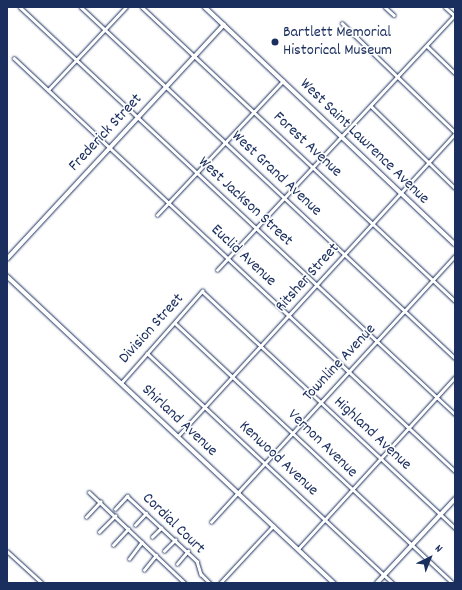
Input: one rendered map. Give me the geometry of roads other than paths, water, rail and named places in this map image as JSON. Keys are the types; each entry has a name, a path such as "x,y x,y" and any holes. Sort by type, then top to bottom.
{"street":[{"name":"West Jackson Street","path":"20,7 196,174 455,414"},
{"name":"West Grand Avenue","path":"81,7 455,358"},
{"path":"48,90 126,7"},
{"name":"Forest Avenue","path":"142,7 455,301"},
{"name":"West Saint Lawrence Avenue","path":"205,7 455,244"},
{"path":"385,7 394,16"},
{"path":"217,270 455,15 445,7"},
{"path":"342,23 399,76 455,133"},
{"name":"Frederick Street","path":"7,259 224,24"},
{"path":"427,46 455,73"},
{"name":"Euclid Avenue","path":"14,58 455,471"},
{"path":"157,215 170,203 283,80"},
{"path":"371,106 455,188"},
{"name":"Ritsher Street","path":"177,436 401,194 455,133"},
{"name":"Townline Avenue","path":"211,522 455,256"},
{"name":"Shirland Avenue","path":"7,276 334,583"},
{"name":"Division Street","path":"120,383 202,291"},
{"name":"Highland Avenue","path":"202,291 455,528"},
{"name":"Vernon Avenue","path":"175,323 453,583"},
{"name":"Kenwood Avenue","path":"147,353 393,583"},
{"path":"297,549 455,377"},
{"path":"89,492 183,582"},
{"name":"Cordial Court","path":"115,509 127,496 188,551 197,561 201,574 210,583"},
{"path":"377,583 455,499"},
{"path":"86,517 100,502"},
{"path":"135,525 146,513"},
{"path":"99,532 115,516"},
{"path":"222,582 273,526"},
{"path":"152,537 161,528"},
{"path":"113,545 128,529"},
{"path":"164,551 175,540"},
{"path":"129,560 142,542"},
{"path":"7,551 42,583"},
{"path":"177,564 188,551"},
{"path":"144,570 156,556"}],"place":[{"name":"Bartlett Memorial Historical Museum","path":"275,42"}]}
